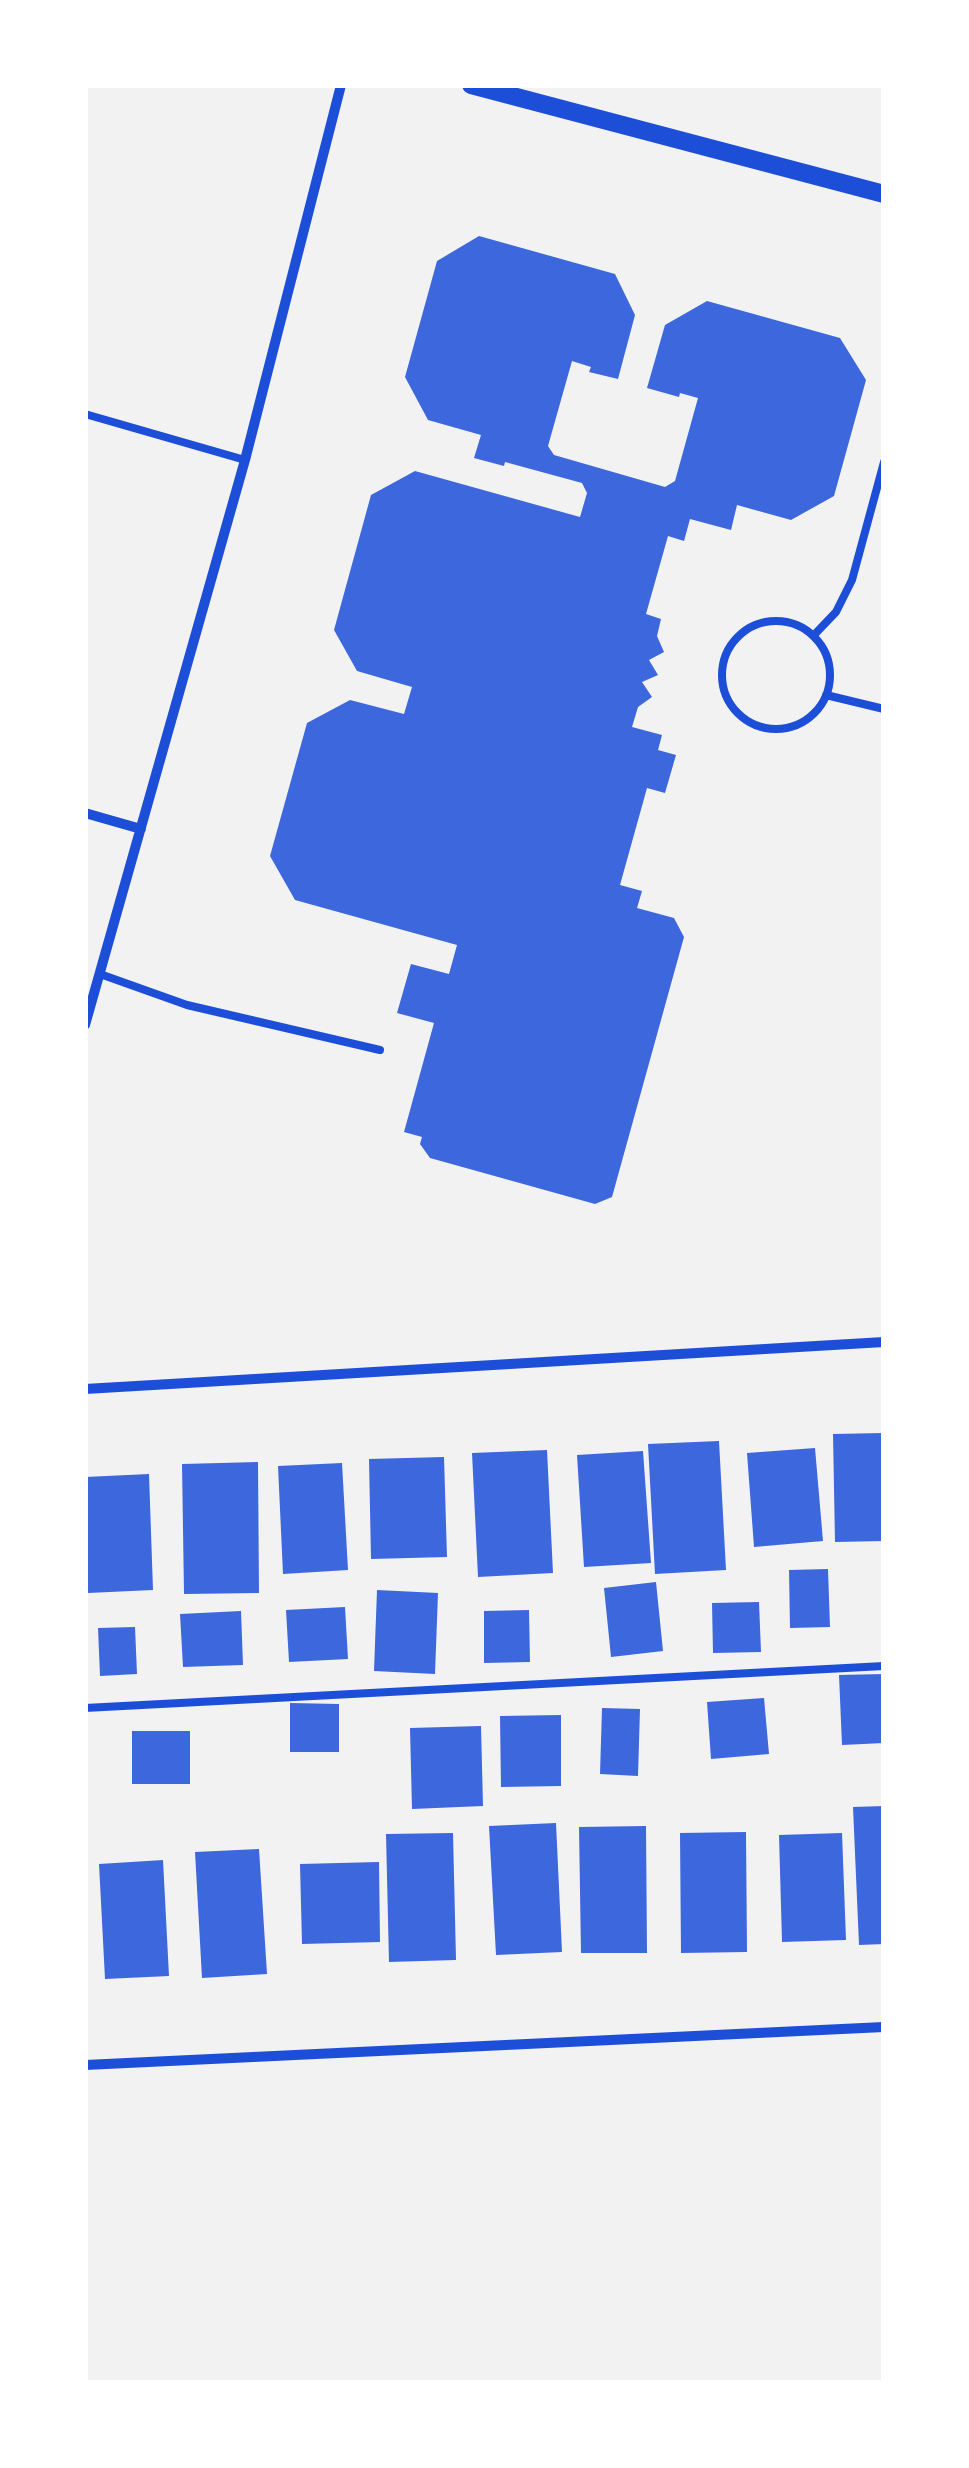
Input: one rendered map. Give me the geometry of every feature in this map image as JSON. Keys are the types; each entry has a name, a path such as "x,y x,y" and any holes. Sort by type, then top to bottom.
{"street":[{"path":"85,1026 244,460 341,85"},
{"path":"471,85 884,194"},
{"path":"85,813 141,829"},
{"path":"85,1389 884,1342"},
{"path":"85,2064 884,2027"}],"lane":[{"path":"85,414 244,460"},
{"path":"814,635 836,612 852,580 884,462"},
{"path":"781,620 799,625 814,635 825,650 830,668 826,694 812,716 798,725 780,730 762,728 746,721 724,693 724,658 732,642 762,622 781,620"},
{"path":"826,694 884,710"},
{"path":"100,974 187,1004 380,1050"},
{"path":"85,1708 884,1666"}],"building":[{"path":"479,236 615,274 635,315 618,379 589,372 591,367 572,361 548,446 554,455 665,487 675,481 698,398 647,388 665,325 707,301 840,338 866,380 834,496 791,520 737,505 731,530 690,519 684,541 668,536 646,614 661,619 657,636 664,652 649,660 658,675 642,682 652,697 638,707 632,727 662,735 658,750 676,755 665,793 647,788 620,885 642,891 637,908 674,918 684,937 612,1197 595,1204 430,1158 420,1144 422,1137 404,1132 434,1023 397,1013 411,964 449,974 457,945 295,900 270,856 307,723 350,700 404,714 412,687 357,671 334,630 371,495 415,471 580,517 587,493 582,483 505,462 504,466 474,458 481,435 428,420 405,377 437,261"},
{"path":"884,1433 884,1541 835,1542 833,1434"},
{"path":"719,1441 726,1570 655,1574 648,1444"},
{"path":"815,1448 823,1541 754,1547 747,1453"},
{"path":"547,1450 553,1573 478,1577 472,1453"},
{"path":"643,1451 651,1563 584,1567 577,1455"},
{"path":"444,1457 447,1557 371,1559 369,1459"},
{"path":"258,1462 259,1593 184,1594 182,1464"},
{"path":"342,1463 348,1570 283,1574 278,1466"},
{"path":"149,1474 153,1590 88,1593 85,1477"},
{"path":"828,1569 830,1627 790,1628 789,1570"},
{"path":"656,1582 663,1651 611,1657 604,1588"},
{"path":"377,1590 438,1593 435,1674 374,1671"},
{"path":"759,1602 761,1652 713,1653 712,1603"},
{"path":"345,1607 348,1659 289,1662 286,1610"},
{"path":"529,1610 530,1662 484,1663 484,1611"},
{"path":"241,1611 243,1665 183,1667 180,1614"},
{"path":"135,1627 137,1674 100,1676 98,1628"},
{"path":"884,1674 884,1743 842,1745 839,1675"},
{"path":"764,1698 769,1754 711,1759 707,1702"},
{"path":"290,1703 339,1704 339,1752 290,1752"},
{"path":"602,1708 640,1709 638,1776 600,1774"},
{"path":"561,1715 561,1786 501,1787 500,1716"},
{"path":"481,1726 483,1806 412,1809 410,1728"},
{"path":"132,1731 190,1731 190,1784 132,1784"},
{"path":"884,1806 884,1944 859,1945 853,1807"},
{"path":"556,1823 562,1952 496,1955 489,1826"},
{"path":"646,1826 647,1953 581,1953 579,1827"},
{"path":"746,1832 747,1952 681,1953 680,1833"},
{"path":"453,1833 456,1960 389,1962 386,1834"},
{"path":"842,1833 846,1940 782,1942 779,1835"},
{"path":"259,1849 267,1974 202,1978 195,1852"},
{"path":"163,1860 169,1976 105,1979 99,1864"},
{"path":"379,1862 380,1942 302,1944 300,1864"}]}
